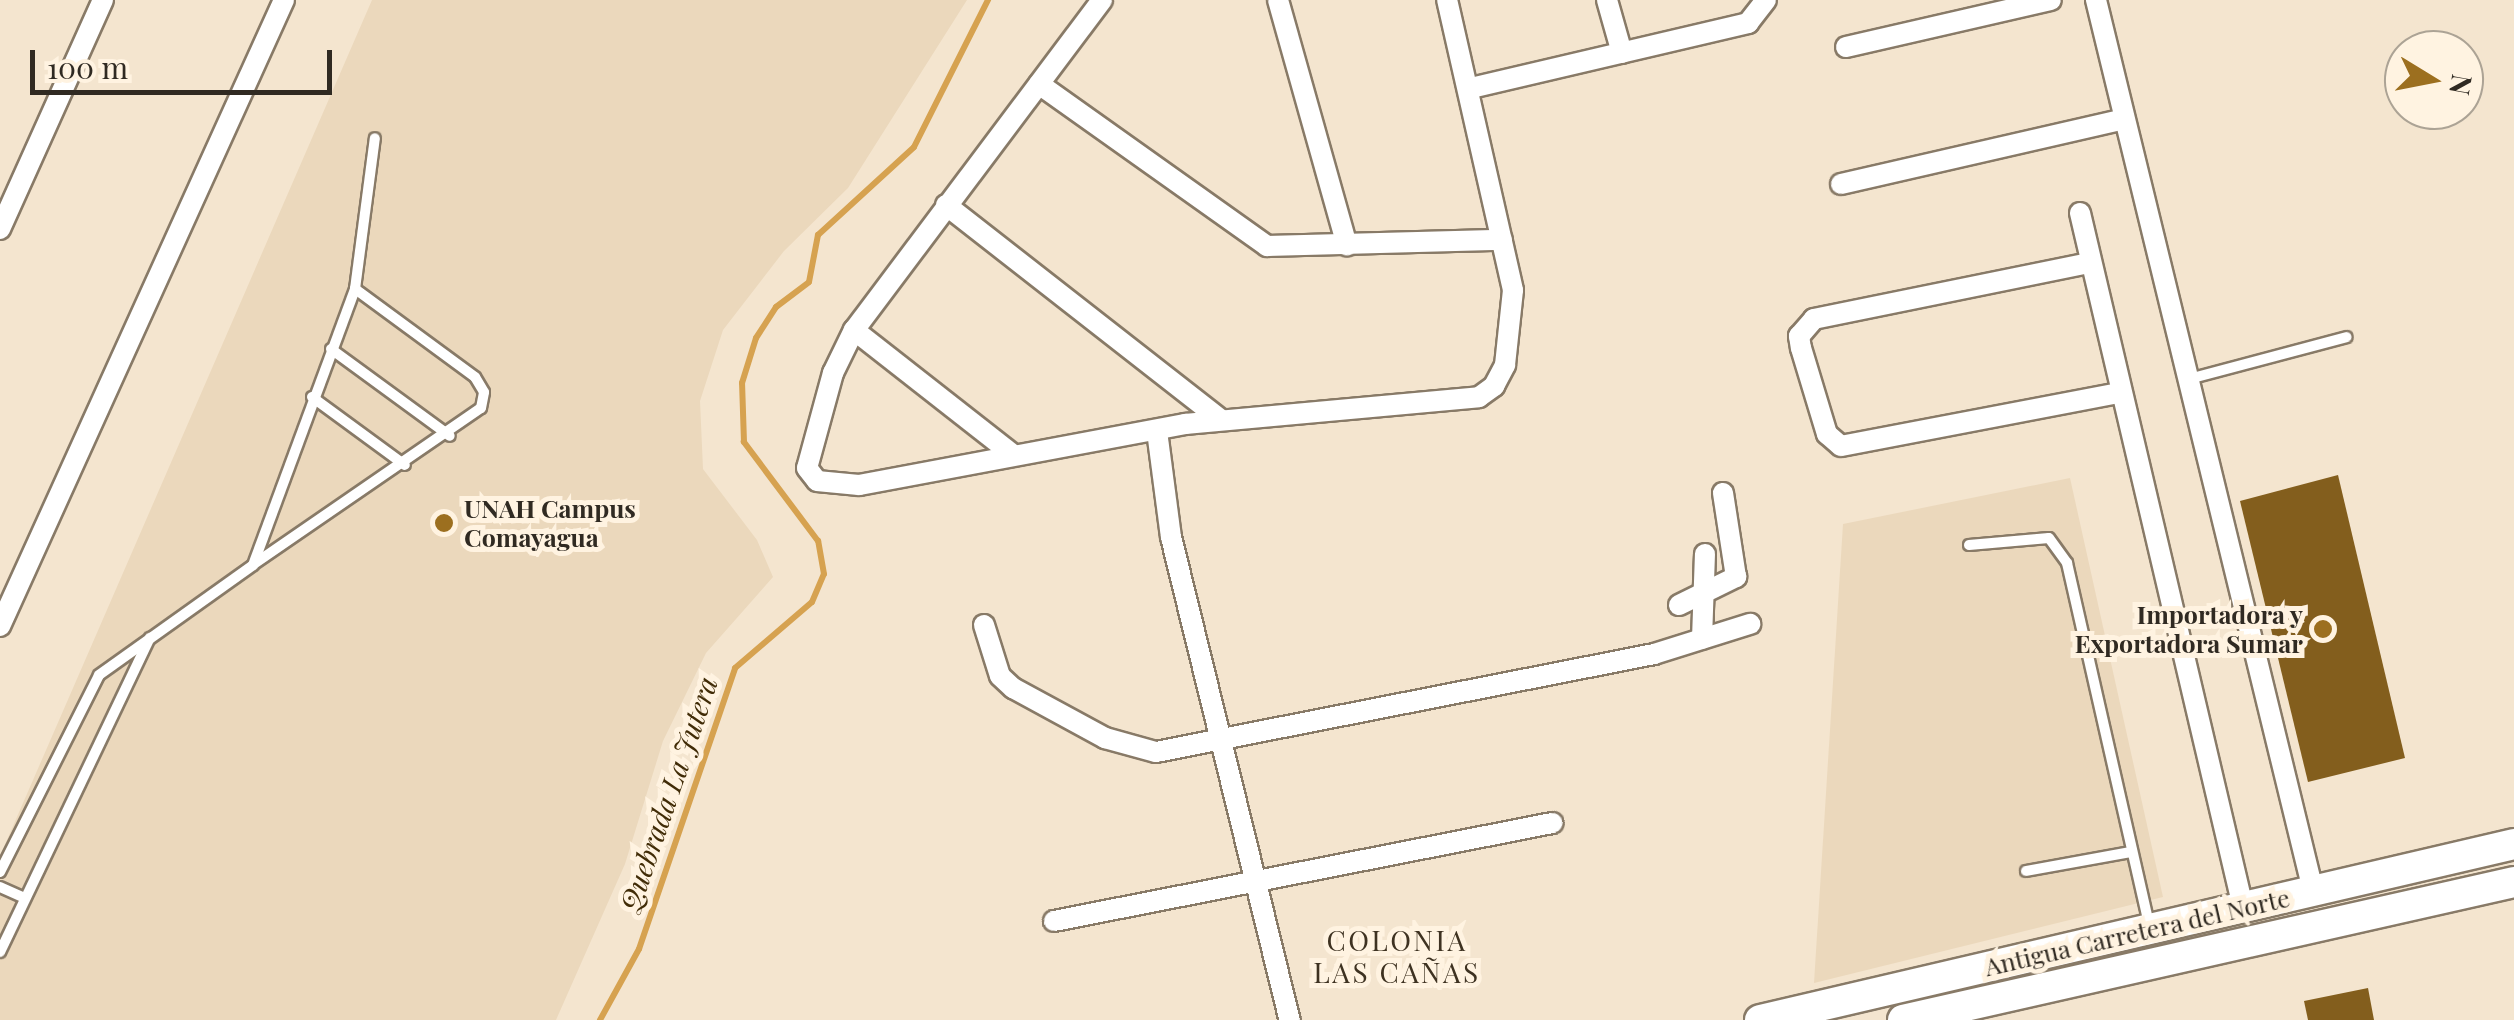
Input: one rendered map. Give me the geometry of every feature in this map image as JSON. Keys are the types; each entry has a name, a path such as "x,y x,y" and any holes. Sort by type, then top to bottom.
{"main road":[{"name":"Antigua Carretera del Norte","path":"1760,1020 2514,844"},
{"name":"Antigua Carretera del Norte","path":"1903,1020 2514,882"}],"street":[{"path":"0,228 103,0"},
{"path":"0,626 284,0"},
{"path":"1102,0 854,330 833,373 807,468 816,481 859,485 1012,454 1220,420 1478,397 1500,375 1512,330 1502,240 1471,88 1447,0"},
{"path":"1278,0 1348,246"},
{"path":"1606,0 1622,53"},
{"path":"1471,88 1748,24 1766,0"},
{"path":"1846,47 2051,0"},
{"path":"2096,0 2313,890"},
{"path":"1038,84 1267,246 1502,240"},
{"path":"1841,184 2124,118"},
{"path":"946,205 1220,420"},
{"path":"2080,213 2118,393 2243,907"},
{"path":"2088,264 1814,319 1800,336 1802,348 1828,434 1841,446 2118,393"},
{"path":"854,330 1012,454"},
{"path":"1157,431 1171,538 1290,1020"},
{"path":"1679,605 1736,577 1722,493"},
{"path":"1702,639 1706,554"},
{"path":"984,625 1000,676 1106,738 1156,752 1702,639 1750,624"},
{"path":"1054,921 1256,886 1552,823"}],"lane":[{"path":"254,564 312,396 355,289 375,138"},
{"path":"0,872 100,675 254,564 450,436 481,408 481,386 355,289"},
{"path":"2188,380 2347,337"},
{"path":"331,349 450,436"},
{"path":"312,396 405,465"},
{"path":"1969,544 2049,538 2067,563 2150,928"},
{"path":"0,952 22,897 150,637"},
{"path":"2026,870 2131,852"},
{"path":"0,887 22,897"}],"shaded area":[{"name":"UNAH Campus Comayagua","path":"372,0 967,0 848,188 784,251 723,330 700,401 703,469 757,540 773,577 706,653 663,741 625,864 556,1020 0,1020 0,856"},
{"path":"2070,478 2163,897 1814,983 1843,524"}],"building":[{"name":"Importadora y Exportadora Sumar","path":"2338,475 2405,758 2308,782 2240,501"},
{"path":"2368,988 2374,1020 2308,1020 2304,1001"}],"waterway":[{"name":"Quebrada La Jutera","path":"600,1020 639,949 735,668 812,602 824,574 818,541 744,442 742,383 756,338 776,307 809,282 818,235 914,147 988,0"}],"place":[{"name":"UNAH Campus Comayagua","path":"444,523"},
{"name":"Importadora y Exportadora Sumar","path":"2323,629"}],"district":[{"name":"COLONIA LAS CAÑAS","path":"1397,956"}]}
